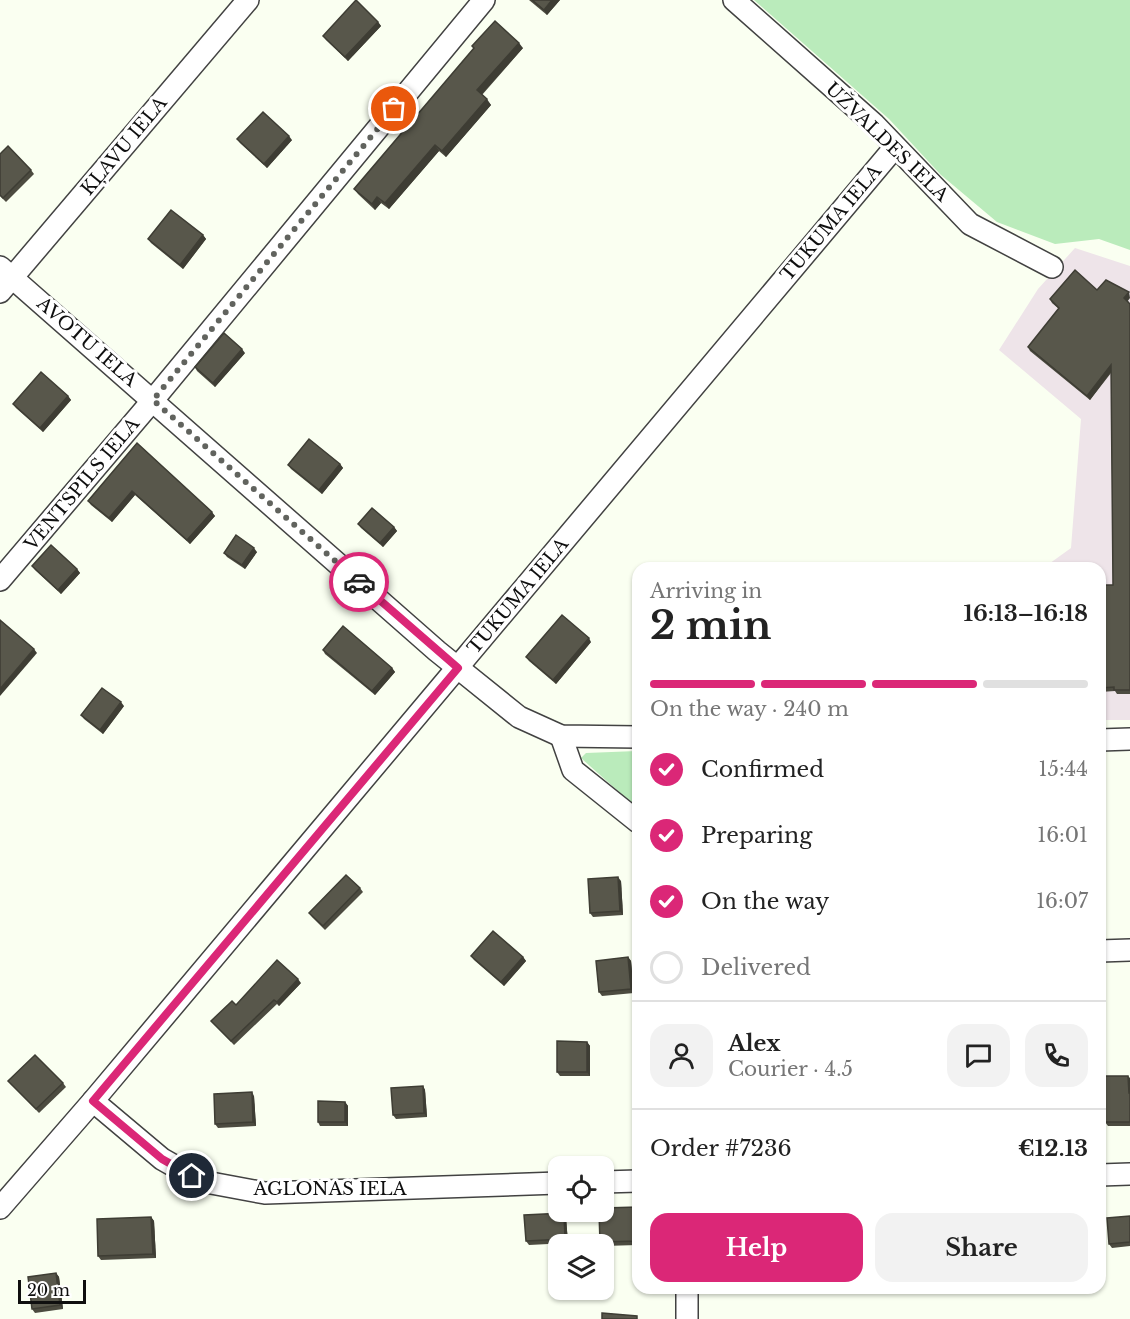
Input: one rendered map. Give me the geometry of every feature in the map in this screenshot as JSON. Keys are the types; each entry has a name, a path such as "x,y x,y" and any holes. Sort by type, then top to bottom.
{"street":[{"name":"KĻAVU IELA","path":"4,279 248,0"},
{"name":"VENTSPILS IELA","path":"0,580 153,400 484,0"},
{"name":"UŽVALDES IELA","path":"734,0 874,124 970,224 1052,267"},
{"name":"TUKUMA IELA","path":"0,1208 93,1101 895,147"},
{"name":"AVOTU IELA","path":"4,279 153,400 458,668 519,717 561,736 632,737"},
{"path":"561,736 573,770 632,817"},
{"path":"1106,740 1130,739"},
{"path":"1106,951 1130,950"},
{"name":"AGLONAS IELA","path":"93,1101 162,1159 192,1176 211,1183 264,1193 548,1183"},
{"path":"1106,1175 1130,1174"},
{"path":"614,1182 632,1181"},
{"path":"687,1294 687,1319"}],"shaded area":[{"path":"1075,248 1130,266 1130,720 1106,720 1106,562 1052,562 1071,548 1081,419 999,350 1038,289"}],"green space":[{"path":"754,0 1130,0 1130,250 1099,239 1055,244 997,222 941,175 889,119"},
{"path":"632,751 632,804 581,758 586,753"}],"building":[{"path":"356,0 378,22 345,57 323,36"},
{"path":"532,0 552,0 544,10"},
{"path":"495,21 519,43 477,90 487,99 442,151 435,145 385,203 377,197 372,204 354,189"},
{"path":"263,112 289,136 264,164 237,139"},
{"path":"8,146 31,170 3,198 0,195 0,154"},
{"path":"171,210 203,235 180,265 148,239"},
{"path":"1075,270 1097,290 1106,280 1129,292 1124,298 1130,304 1130,690 1106,688 1106,585 1113,585 1111,365 1087,396 1028,347 1059,308 1050,299"},
{"path":"224,333 242,349 213,383 195,367"},
{"path":"41,372 68,396 40,428 13,404"},
{"path":"309,439 340,464 319,490 288,465"},
{"path":"137,443 212,512 187,540 132,491 109,518 88,501"},
{"path":"372,508 394,527 380,543 358,524"},
{"path":"236,535 254,548 242,565 224,553"},
{"path":"51,545 77,569 58,590 32,566"},
{"path":"562,615 589,638 553,680 526,657"},
{"path":"0,620 34,649 0,689"},
{"path":"343,626 392,668 372,691 323,650"},
{"path":"102,688 121,702 100,730 81,715"},
{"path":"346,875 360,888 323,926 309,913"},
{"path":"618,877 620,911 590,913 588,879"},
{"path":"493,931 523,957 501,982 471,956"},
{"path":"628,957 631,989 599,992 596,961"},
{"path":"277,960 298,979 277,1002 274,1000 231,1041 211,1021 232,1001 236,1005"},
{"path":"557,1041 587,1042 587,1072 557,1072"},
{"path":"35,1055 63,1083 36,1109 8,1081"},
{"path":"1106,1076 1128,1076 1130,1122 1106,1122"},
{"path":"423,1086 424,1113 393,1115 391,1088"},
{"path":"252,1092 253,1122 215,1124 214,1094"},
{"path":"318,1101 345,1102 345,1122 318,1122"},
{"path":"632,1207 632,1241 614,1242 614,1234 600,1234 599,1222 614,1222 614,1208"},
{"path":"548,1214 548,1222 564,1222 565,1234 548,1234 548,1240 526,1241 524,1215"},
{"path":"1130,1216 1130,1242 1109,1244 1107,1218"},
{"path":"151,1217 153,1254 98,1256 97,1219"},
{"path":"56,1273 60,1305 32,1309 28,1277"},
{"path":"602,1313 637,1316 637,1319 602,1319"}],"way so far":[{"path":"359,582 153,400 394,109"}],"route":[{"path":"192,1176 162,1159 93,1101 458,668 359,582"}]}
